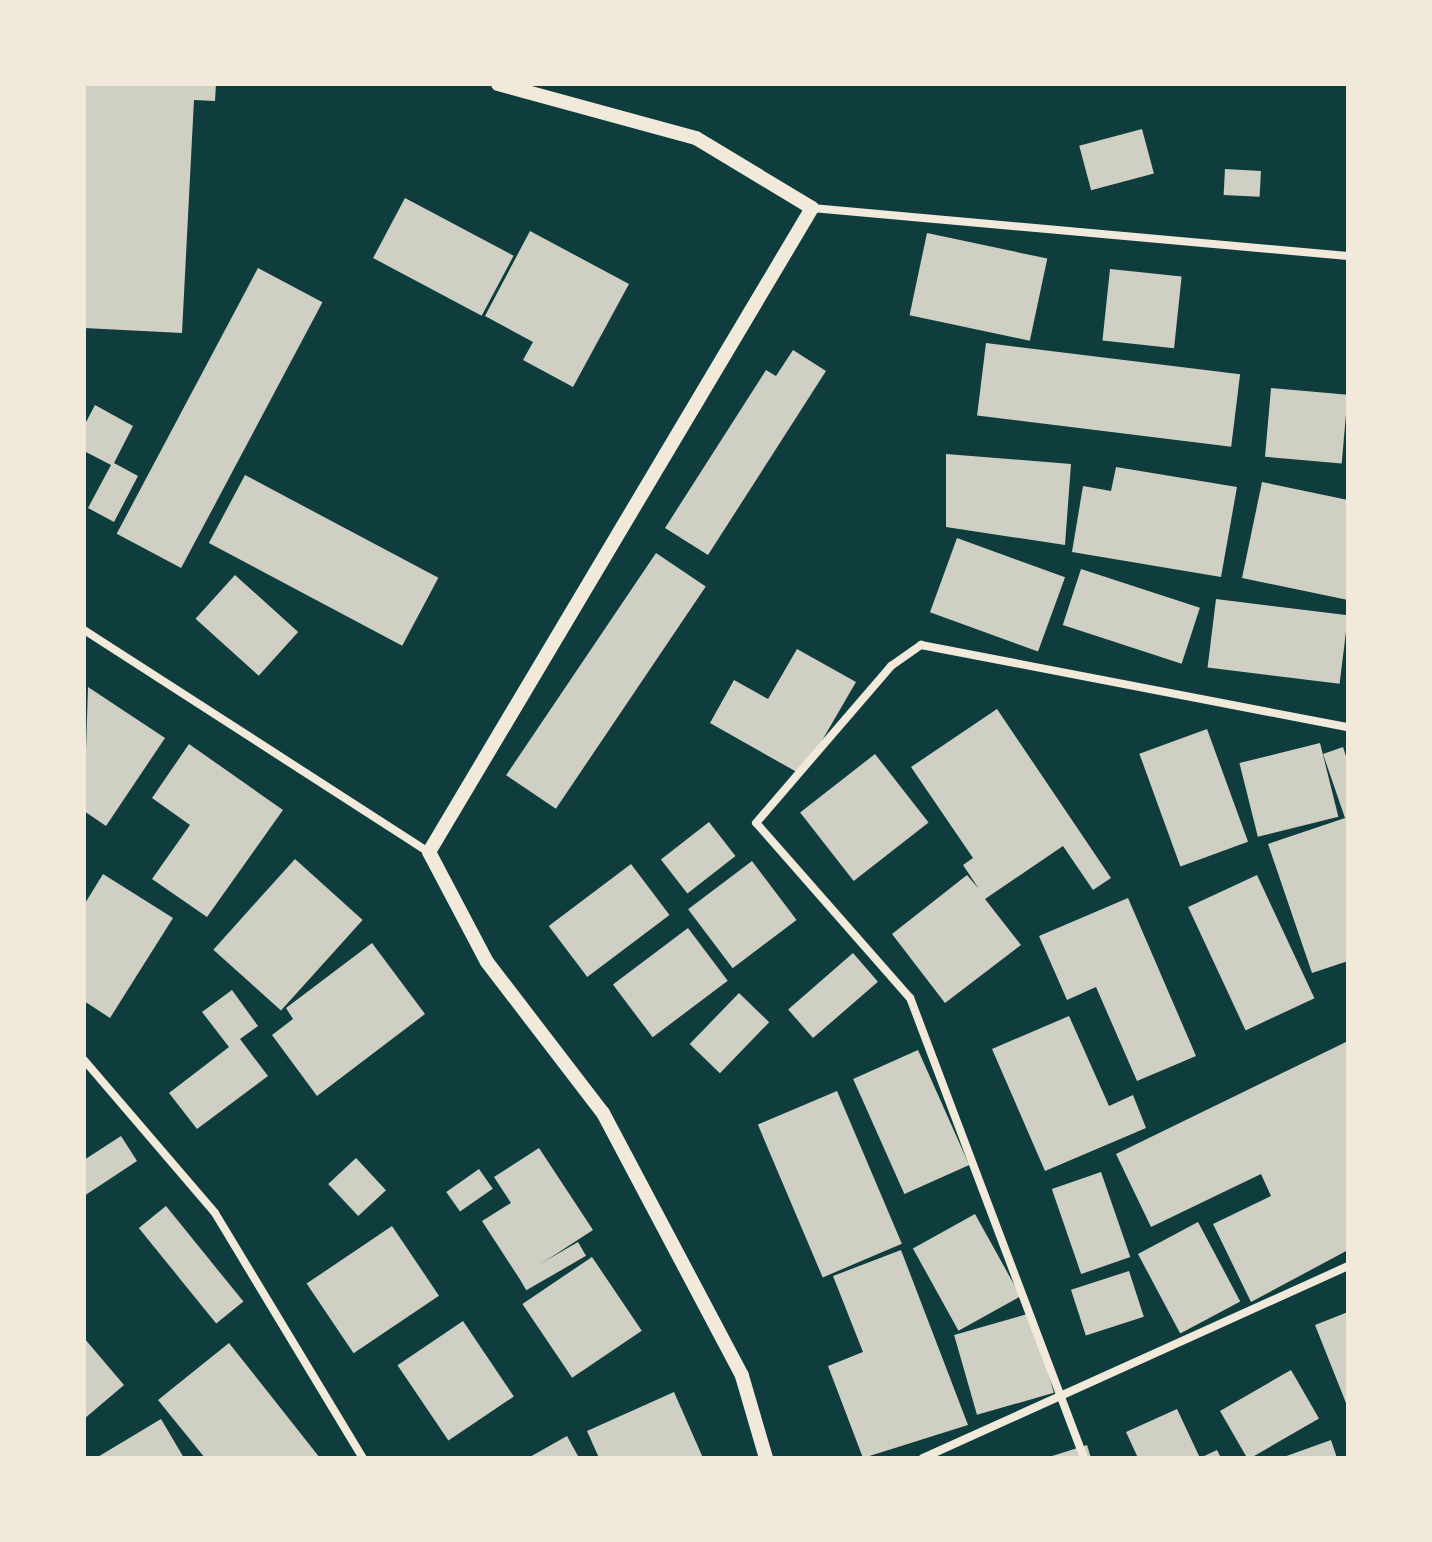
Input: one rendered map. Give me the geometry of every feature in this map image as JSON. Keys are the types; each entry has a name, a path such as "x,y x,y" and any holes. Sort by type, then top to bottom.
{"street":[{"path":"498,84 696,138 812,208 1348,256"},
{"path":"429,852 812,208"},
{"path":"84,630 429,852 487,962 603,1113 742,1376 766,1458"},
{"path":"1084,1458 910,998 756,823 891,666 921,645 1348,727"},
{"path":"84,1060 215,1213 363,1458"},
{"path":"923,1458 1061,1402 1348,1266"}],"building":[{"path":"84,84 216,84 215,101 194,100 182,333 84,328"},
{"path":"1142,129 1154,173 1091,190 1079,146"},
{"path":"1225,169 1261,171 1260,197 1224,195"},
{"path":"405,198 514,256 482,316 373,258"},
{"path":"530,231 629,284 573,387 523,360 533,342 485,316"},
{"path":"927,233 1047,259 1030,341 910,315"},
{"path":"258,268 322,302 181,568 117,534"},
{"path":"1110,269 1182,277 1174,348 1102,341"},
{"path":"986,343 1240,374 1231,447 977,415"},
{"path":"793,350 826,371 708,555 665,528 766,370 776,376"},
{"path":"1271,388 1348,395 1342,463 1265,457"},
{"path":"95,405 133,426 114,463 138,476 114,522 88,508 111,465 84,451 84,426"},
{"path":"946,454 1071,464 1065,545 946,527"},
{"path":"1116,467 1237,487 1221,577 1072,552 1083,486 1111,491"},
{"path":"245,475 438,578 402,646 209,543"},
{"path":"1262,482 1348,500 1348,600 1242,578"},
{"path":"957,538 1065,577 1038,652 930,612"},
{"path":"656,553 706,587 556,809 506,775"},
{"path":"1081,569 1200,608 1182,664 1063,625"},
{"path":"235,575 298,632 259,676 196,619"},
{"path":"1216,599 1348,615 1340,684 1208,667"},
{"path":"797,649 856,682 802,775 710,723 734,680 768,699"},
{"path":"88,687 165,738 106,826 84,811"},
{"path":"997,709 1111,878 1093,890 1063,846 985,899 1021,945 945,1003 892,934 967,875 979,889 963,865 973,858 911,767"},
{"path":"1207,729 1248,842 1180,866 1139,754"},
{"path":"1320,743 1338,817 1258,837 1239,763"},
{"path":"189,744 283,810 207,917 152,879 190,825 152,798"},
{"path":"1343,747 1348,762 1348,961 1312,973 1268,844 1345,818 1323,754"},
{"path":"875,754 929,823 854,881 800,812"},
{"path":"709,822 735,856 687,893 661,860"},
{"path":"295,859 363,920 281,1011 213,950"},
{"path":"752,861 797,920 733,968 688,909"},
{"path":"631,864 670,915 587,977 549,926"},
{"path":"103,874 173,918 110,1018 84,1001 84,905"},
{"path":"1257,875 1314,998 1246,1030 1188,907"},
{"path":"1128,898 1196,1056 1137,1081 1096,987 1067,1000 1039,936"},
{"path":"688,928 728,981 653,1037 613,985"},
{"path":"372,943 425,1014 317,1096 272,1035 293,1019 286,1008"},
{"path":"853,953 878,982 813,1038 788,1009"},
{"path":"232,990 258,1026 240,1039 268,1076 197,1129 169,1093 229,1047 202,1012"},
{"path":"739,993 769,1022 720,1073 690,1044"},
{"path":"1069,1016 1109,1106 1133,1095 1146,1128 1045,1171 992,1049"},
{"path":"1348,1041 1348,1250 1251,1302 1213,1224 1271,1196 1261,1174 1151,1227 1116,1154"},
{"path":"918,1050 969,1165 904,1194 853,1079"},
{"path":"837,1091 902,1244 823,1277 758,1125"},
{"path":"121,1136 137,1161 84,1196 84,1160"},
{"path":"539,1148 593,1230 519,1278 482,1221 511,1203 494,1177"},
{"path":"356,1158 386,1190 358,1216 328,1184"},
{"path":"479,1169 493,1189 460,1212 446,1192"},
{"path":"1101,1172 1130,1257 1081,1274 1052,1189"},
{"path":"166,1206 243,1302 216,1324 139,1228"},
{"path":"975,1214 1021,1296 958,1331 913,1248"},
{"path":"1198,1222 1240,1301 1180,1333 1138,1254"},
{"path":"392,1226 439,1296 354,1353 307,1284"},
{"path":"578,1242 586,1256 526,1290 518,1276"},
{"path":"901,1250 968,1425 863,1458 828,1366 863,1352 833,1276"},
{"path":"592,1257 642,1331 572,1378 522,1304"},
{"path":"1129,1271 1144,1317 1086,1336 1071,1290"},
{"path":"1348,1312 1348,1408 1315,1325"},
{"path":"1031,1313 1054,1393 977,1415 954,1335"},
{"path":"463,1321 514,1396 448,1441 398,1365"},
{"path":"84,1338 124,1385 84,1419"},
{"path":"229,1343 320,1458 205,1458 158,1400"},
{"path":"1291,1370 1319,1418 1247,1458 1220,1411"},
{"path":"674,1392 703,1458 599,1458 587,1431"},
{"path":"1177,1409 1200,1458 1138,1458 1126,1432"},
{"path":"161,1419 184,1458 96,1458"},
{"path":"567,1436 578,1456 528,1458"},
{"path":"1331,1440 1337,1458 1281,1458"},
{"path":"1087,1445 1091,1458 1049,1458 1049,1457"},
{"path":"1217,1450 1221,1458 1200,1458"}]}
